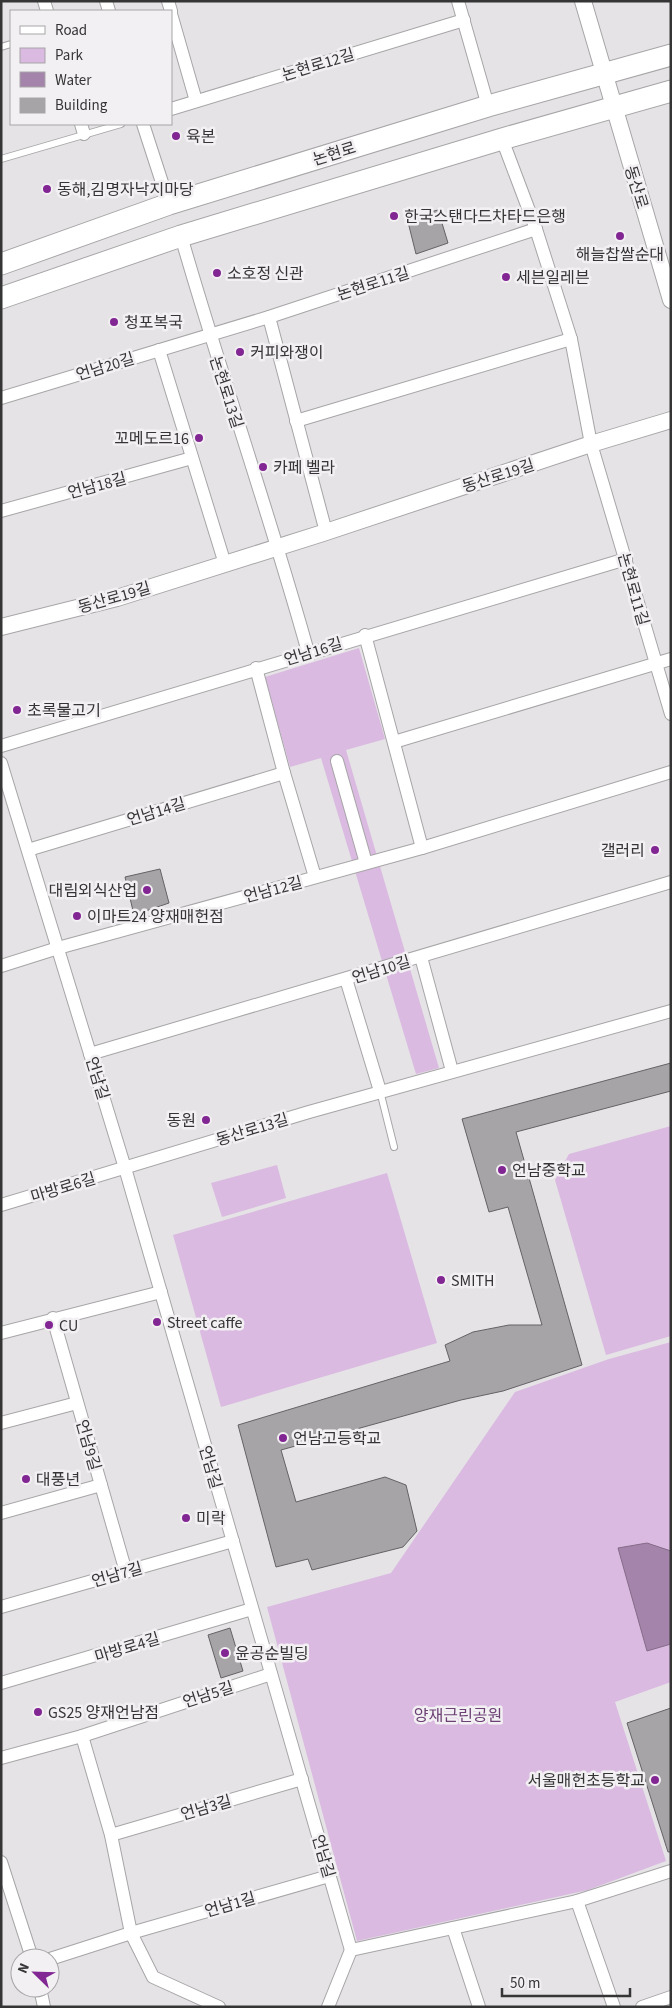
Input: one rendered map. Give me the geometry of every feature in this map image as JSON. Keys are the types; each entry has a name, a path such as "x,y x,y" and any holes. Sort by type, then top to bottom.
{"main road":[{"name":"논현로","path":"1,264 169,204 488,106 671,55"},
{"path":"1,298 181,236 502,139 671,91"}],"street":[{"path":"458,1 488,106"},
{"name":"동산로","path":"583,1 671,300"},
{"path":"172,16 196,101"},
{"name":"논현로12길","path":"172,109 464,20"},
{"path":"143,125 169,204"},
{"name":"논현로11길","path":"502,139 536,229 571,339 591,444 671,714"},
{"name":"논현로11길","path":"209,335 536,229"},
{"name":"논현로13길","path":"181,236 209,335 279,547"},
{"path":"269,317 326,532"},
{"name":"언남20길","path":"1,398 209,335"},
{"path":"296,422 571,339"},
{"path":"159,350 225,564"},
{"name":"동산로19길","path":"1,626 117,598 326,532 591,444 671,420"},
{"name":"언남18길","path":"1,511 192,458"},
{"path":"279,547 308,652"},
{"name":"언남16길","path":"1,746 308,652 626,559"},
{"path":"365,635 422,848"},
{"path":"394,742 671,659"},
{"name":"언남12길","path":"256,668 284,773 315,877"},
{"path":"337,761 366,863"},
{"name":"언남길","path":"1,763 125,1168 351,1950"},
{"name":"언남12길","path":"1,966 58,948 422,848 671,772"},
{"name":"언남14길","path":"28,850 284,773"},
{"name":"언남10길","path":"90,1054 671,882"},
{"path":"421,957 452,1071"},
{"path":"346,979 380,1091"},
{"name":"동산로13길","path":"125,1168 380,1091 671,1011"},
{"name":"마방로6길","path":"1,1206 125,1168"},
{"path":"1,1333 52,1318 161,1292"},
{"name":"언남9길","path":"52,1318 126,1572"},
{"path":"1,1423 77,1403"},
{"path":"1,1513 101,1485"},
{"name":"언남7길","path":"1,1607 233,1541"},
{"name":"마방로4길","path":"1,1683 252,1609"},
{"name":"언남5길","path":"1,1758 82,1736 271,1674"},
{"path":"82,1736 111,1834 131,1932 153,1977 219,2007"},
{"name":"언남3길","path":"111,1834 302,1779"},
{"path":"1,1862 29,1948"},
{"path":"328,2007 351,1950 577,1901 671,1871"},
{"name":"언남1길","path":"60,1956 131,1932 330,1876"},
{"path":"577,1901 614,2007"},
{"path":"453,1928 479,2007"},
{"path":"642,2007 671,1997"}],"lane":[{"path":"1,159 82,129 112,125"},
{"path":"380,1091 394,1147"}],"green space":[{"path":"359,648 385,739 346,750 439,1068 416,1074 321,758 290,767 265,677"},
{"path":"671,1126 671,1336 606,1355 555,1180 569,1154"},
{"path":"277,1165 286,1198 222,1217 211,1183"},
{"path":"387,1173 437,1343 221,1407 173,1235"},
{"name":"양재근린공원","path":"671,1342 671,1682 615,1702 666,1861 588,1890 357,1941 267,1607 391,1573 515,1392 609,1359"}],"water":[{"path":"647,1543 671,1551 671,1644 647,1651 618,1548"}],"building":[{"path":"438,210 448,243 416,254 407,218"},
{"name":"대림외식산업","path":"160,869 169,903 134,915 125,877"},
{"name":"언남고등학교","path":"671,1063 671,1091 516,1132 582,1365 503,1391 461,1400 281,1450 296,1502 385,1477 406,1485 417,1531 403,1547 312,1570 308,1559 276,1567 238,1425 450,1361 445,1345 473,1332 509,1325 542,1325 508,1207 489,1212 462,1119"},
{"name":"윤공순빌딩","path":"230,1628 243,1671 221,1678 208,1635"},
{"name":"서울매헌초등학교","path":"671,1708 671,1852 668,1852 627,1723"}],"place":[{"name":"육본","path":"176,136"},
{"name":"동해,김명자낙지마당","path":"47,189"},
{"name":"한국스탠다드차타드은행","path":"394,216"},
{"name":"해늘찹쌀순대","path":"620,236"},
{"name":"소호정 신관","path":"217,273"},
{"name":"세븐일레븐","path":"506,277"},
{"name":"청포복국","path":"114,322"},
{"name":"커피와쟁이","path":"240,352"},
{"name":"꼬메도르16","path":"199,438"},
{"name":"카페 벨라","path":"263,467"},
{"name":"초록물고기","path":"17,710"},
{"name":"갤러리","path":"655,850"},
{"name":"대림외식산업","path":"147,890"},
{"name":"이마트24 양재매헌점","path":"77,916"},
{"name":"동원","path":"206,1120"},
{"name":"언남중학교","path":"502,1170"},
{"name":"SMITH","path":"441,1280"},
{"name":"Street caffe","path":"157,1322"},
{"name":"CU","path":"49,1325"},
{"name":"언남고등학교","path":"283,1438"},
{"name":"대풍년","path":"26,1479"},
{"name":"미락","path":"186,1518"},
{"name":"윤공순빌딩","path":"225,1653"},
{"name":"GS25 양재언남점","path":"38,1712"},
{"name":"서울매헌초등학교","path":"655,1780"}]}
